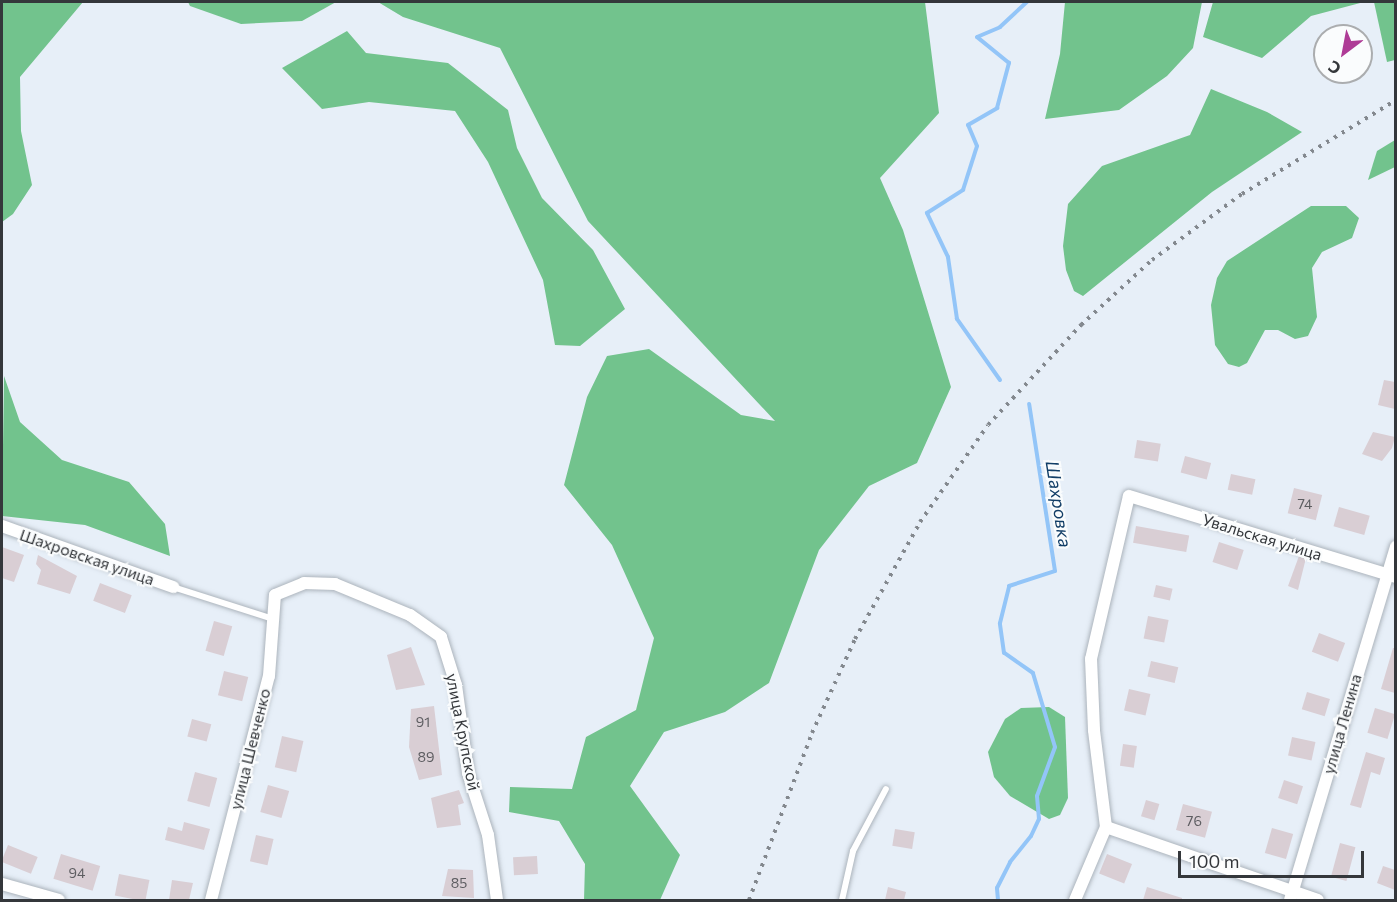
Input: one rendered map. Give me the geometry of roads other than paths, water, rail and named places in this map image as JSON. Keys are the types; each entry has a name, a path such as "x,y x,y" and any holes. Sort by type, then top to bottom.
{"street":[{"name":"Увальская улица","path":"1106,827 1094,730 1091,659 1129,496 1391,576"},
{"name":"Шахровская улица","path":"2,526 174,587"},
{"name":"улица Ленина","path":"1291,897 1391,576 1395,547"},
{"name":"улица Крупской","path":"275,595 304,584 335,584 410,615 441,637 456,685 468,773 488,836 497,900"},
{"name":"улица Шевченко","path":"211,900 269,676 275,595"},
{"path":"1075,900 1106,827 1291,897 1318,900"},
{"path":"2,884 59,900"}],"lane":[{"path":"174,587 273,619"},
{"path":"842,900 853,851 886,789"}],"waterway":[{"name":"Шахровка","path":"1000,380 957,319 948,257 927,213 963,190 977,146 968,125 997,108 1009,63 977,37 1000,27 1027,2"},
{"name":"Шахровка","path":"998,900 997,888 1010,862 1031,836 1039,819 1037,796 1055,747 1033,673 1004,653 1000,623 1009,586 1055,571 1029,404"}],"railway":[{"path":"749,900 812,733 855,639 920,522 988,425 1081,325 1152,260 1242,194 1396,100"}]}
